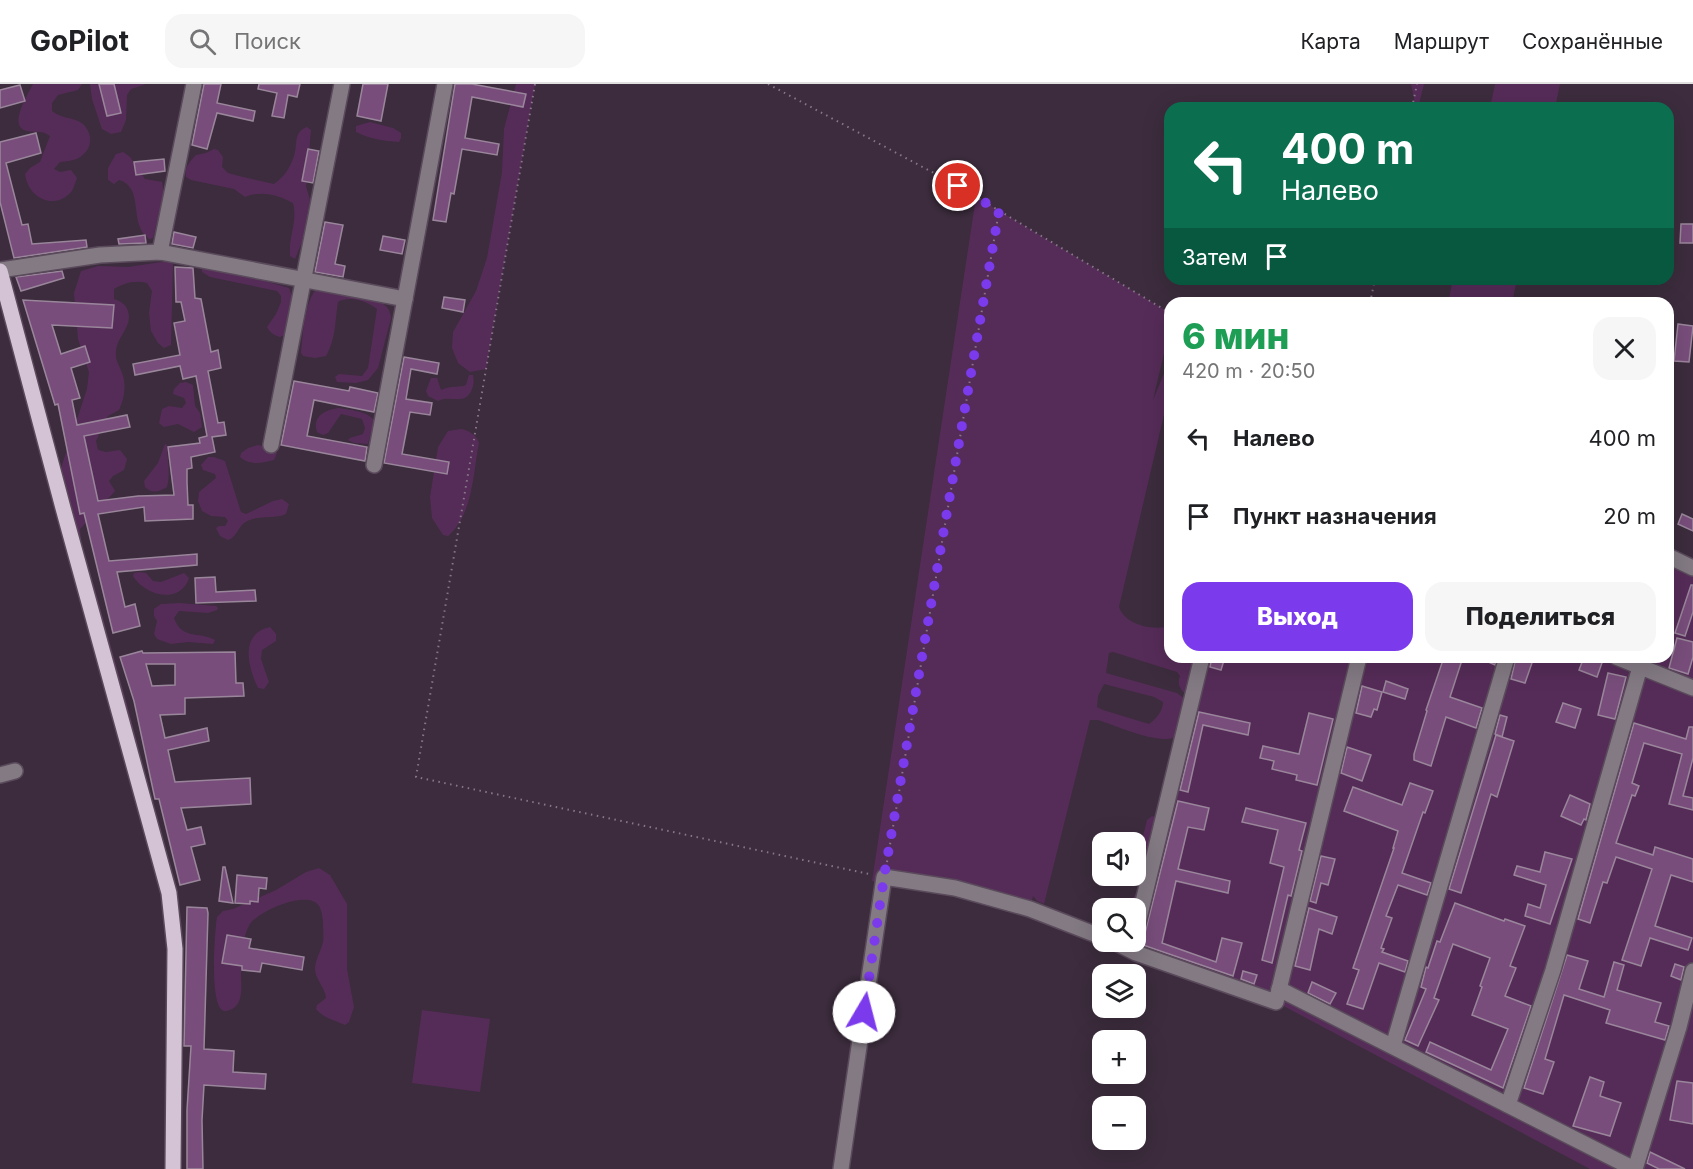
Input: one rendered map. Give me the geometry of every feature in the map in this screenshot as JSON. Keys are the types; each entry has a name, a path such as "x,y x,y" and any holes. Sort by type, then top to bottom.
{"main road":[{"path":"0,271 169,893 175,949 173,1169"}],"lane":[{"path":"160,252 194,84"},
{"path":"272,445 342,84"},
{"path":"374,465 445,84"},
{"path":"0,271 100,255 160,252 405,299"},
{"path":"1674,559 1693,568"},
{"path":"1144,898 1201,663"},
{"path":"1146,951 1276,1002 1358,663"},
{"path":"1393,1046 1505,663"},
{"path":"1630,663 1693,688"},
{"path":"1508,1105 1553,970 1640,667"},
{"path":"841,1169 884,877 955,888 1030,909 1092,933"},
{"path":"1279,989 1635,1169 1679,1027 1693,971"}],"path":[{"path":"535,84 416,777 884,877 999,211"},
{"path":"768,84 958,186 1164,309"},
{"path":"1413,102 1417,84"}],"shaded area":[{"path":"33,84 82,84 78,90 58,95 52,103 52,111 82,123 90,137 88,149 82,156 60,162 54,169 60,172 71,170 77,178 71,192 57,201 43,199 36,195 31,190 25,174 40,162 50,136 42,132 27,131 21,128 19,123 21,110"},
{"path":"90,84 146,84 131,89 127,95 126,120 121,132 111,134 102,129 92,99"},
{"path":"516,84 535,84 486,369 470,372 458,363 452,348 453,332 476,291 487,258 502,172 504,129"},
{"path":"1411,84 1424,84 1420,102 1415,102"},
{"path":"1495,84 1560,84 1556,102 1491,102"},
{"path":"370,122 393,128 401,133 399,142 377,139 356,132 356,126"},
{"path":"307,127 311,130 306,186 310,200 302,242 295,259 290,256 293,203 270,194 245,197 234,189 191,180 186,177 186,171 196,155 214,149 218,150 223,157 222,167 228,173 274,184 289,168 298,135"},
{"path":"123,152 130,157 145,179 162,182 164,194 153,238 149,239 141,229 130,188 119,180 114,184 108,180 108,168 116,154"},
{"path":"976,197 1164,309 1164,353 1153,400 1164,373 1164,415 1119,607 1122,613 1133,622 1148,627 1164,627 1164,663 1674,663 1674,559 1693,568 1693,1169 1590,1169 1276,1002 1137,952 1146,952 1146,898 1133,898 1140,886 1146,886 1146,869 1149,859 1146,859 1146,832 1144,832 1147,820 1152,816 1159,819 1189,698 1179,686 1180,676 1177,672 1113,652 1109,653 1106,673 1177,693 1185,699 1176,737 1159,739 1148,737 1098,720 1090,720 1044,904 1033,896 1030,909 955,888 894,885 872,881","holes":["1104,684 1154,697 1163,702 1159,714 1149,724 1097,707 1098,696"]},
{"path":"168,261 173,264 171,345 164,348 151,331 149,313 152,291 147,283 130,283 114,289 114,299 126,306 129,317 116,351 124,378 124,392 119,410 108,416 96,441 98,450 106,452 120,450 127,459 124,470 109,481 115,491 80,529 81,540 176,892 180,916 181,1008 167,900 60,471 87,389 89,372 78,339 74,293 81,271 98,266 128,267"},
{"path":"202,267 227,270 289,288 292,296 285,335 280,337 267,327 281,302 281,296 277,291 210,277 202,272"},
{"path":"1452,285 1516,285 1513,297 1449,297"},
{"path":"316,289 379,301 389,310 391,318 378,368 368,380 356,383 337,382 335,377 339,374 362,376 368,368 377,309 369,304 353,299 338,302 333,336 326,356 315,358 303,356 301,353 307,311"},
{"path":"469,375 473,375 473,384 469,394 465,397 438,401 428,396 426,391 431,378 437,378 441,390 466,385"},
{"path":"186,382 193,385 195,406 200,413 202,427 194,432 178,424 164,427 159,423 162,409 169,406 182,408 186,403 184,398 173,394 174,389 180,383"},
{"path":"339,408 363,413 374,420 368,444 348,440 363,434 365,428 362,419 341,414 328,433 323,435 317,432 318,418 329,410"},
{"path":"461,429 472,433 479,443 471,493 463,517 448,536 443,535 432,518 430,497 438,447 448,431"},
{"path":"165,444 167,445 169,471 167,487 158,491 150,491 145,487 144,481 158,463"},
{"path":"258,445 273,448 277,453 274,460 252,463 240,457 241,453 248,448"},
{"path":"208,457 225,461 241,512 246,514 282,499 289,504 286,514 249,520 228,540 220,536 216,528 225,526 228,521 225,517 211,516 202,511 198,501 199,492 216,478 215,474 203,470 201,465"},
{"path":"134,573 146,573 153,581 161,582 184,573 189,578 178,592 162,595 138,583 133,576"},
{"path":"180,603 218,608 208,613 179,611 174,618 181,629 191,634 209,637 215,640 213,644 188,642 171,644 157,639 154,634 157,621 154,609 161,604"},
{"path":"270,627 276,634 276,641 262,650 261,659 269,682 264,689 258,688 254,680 249,652 254,637 260,631"},
{"path":"319,868 330,875 347,904 347,969 354,1007 349,1022 345,1025 325,1017 316,1009 317,1005 326,998 315,969 323,942 323,920 319,906 313,901 305,900 273,908 250,924 243,947 241,996 232,1009 226,1011 220,1008 214,970 217,917 223,911 233,909 276,890 306,872"},
{"path":"422,1010 490,1019 480,1092 412,1083"}],"building":[{"path":"99,84 114,84 121,113 107,116"},
{"path":"204,84 221,84 217,103 255,111 253,121 217,113 207,149 192,145"},
{"path":"259,84 300,84 297,97 288,95 284,118 272,116 277,93 258,89"},
{"path":"363,84 388,84 381,121 357,116"},
{"path":"455,84 472,84 526,94 523,107 472,97 465,138 499,144 497,155 462,149 454,194 451,193 446,222 433,220"},
{"path":"20,85 25,101 0,108 0,90"},
{"path":"36,133 41,153 6,163 22,225 28,224 32,244 86,240 87,247 14,258 0,202 0,142"},
{"path":"308,149 319,151 313,183 302,181"},
{"path":"164,159 165,171 136,175 134,162"},
{"path":"325,222 343,225 335,264 345,266 343,277 315,272"},
{"path":"1681,224 1693,224 1693,243 1680,243"},
{"path":"174,232 196,237 193,248 172,244"},
{"path":"145,235 146,243 119,244 118,239"},
{"path":"383,236 405,240 402,254 380,250"},
{"path":"175,267 193,268 195,298 201,299 211,352 218,350 221,368 208,371 218,423 224,422 226,435 212,437 215,452 191,457 192,468 187,469 187,482 188,505 193,505 193,519 145,521 144,507 98,514 109,561 197,554 197,565 117,572 125,607 135,604 140,626 113,633 84,513 80,514 58,404 55,405 23,300 114,305 112,328 52,325 61,354 85,346 90,362 71,368 80,398 72,400 77,425 127,415 130,427 84,436 98,501 138,496 174,495 168,447 200,443 199,438 207,436 196,376 183,379 180,366 135,375 133,364 180,355 174,323 185,321 181,302 176,302"},
{"path":"62,271 64,278 21,291 16,277"},
{"path":"444,297 465,300 463,312 442,308"},
{"path":"1678,324 1693,326 1689,362 1674,361"},
{"path":"404,357 439,363 437,374 411,369 406,399 432,403 430,415 410,412 402,454 449,462 447,474 384,463"},
{"path":"294,381 349,391 350,387 378,393 374,412 314,400 307,436 367,447 365,461 281,445"},
{"path":"1682,514 1693,519 1693,531 1678,524"},
{"path":"215,577 216,592 255,590 256,601 196,603 195,578"},
{"path":"1691,585 1693,585 1693,612 1685,636 1675,633"},
{"path":"1677,638 1693,642 1693,657 1688,674 1669,668 1670,663 1674,663"},
{"path":"142,651 143,653 235,652 236,683 243,683 244,696 185,698 185,714 160,715 165,738 207,728 209,741 168,750 175,782 250,778 251,804 181,808 187,830 201,827 205,844 191,847 200,880 180,885 159,799 155,799 134,701 120,657","holes":["146,664 175,664 175,685 152,686"]},
{"path":"1211,663 1223,663 1221,670 1210,667"},
{"path":"1442,663 1461,663 1450,697 1482,708 1476,728 1446,717 1431,766 1414,760 1426,710"},
{"path":"1515,663 1532,663 1525,683 1511,679"},
{"path":"1582,663 1602,663 1597,677 1579,670"},
{"path":"1608,673 1626,677 1615,719 1598,715"},
{"path":"1386,681 1408,689 1405,699 1383,692"},
{"path":"1362,686 1382,692 1377,710 1374,709 1371,717 1356,713"},
{"path":"1563,703 1581,709 1575,728 1556,722"},
{"path":"1199,712 1250,723 1248,735 1203,725 1188,792 1180,790"},
{"path":"1309,713 1333,719 1317,785 1296,780 1297,775 1272,769 1274,761 1260,758 1263,746 1299,754"},
{"path":"1500,715 1507,717 1502,737 1495,734"},
{"path":"1634,723 1686,739 1689,727 1693,727 1693,758 1683,796 1693,798 1693,810 1669,804 1682,754 1644,743 1632,783 1639,786 1635,796 1632,795 1616,843 1653,855 1655,847 1693,859 1693,882 1671,875 1655,926 1692,938 1688,950 1650,938 1641,966 1622,960 1652,869 1616,857 1607,883 1603,882 1590,923 1578,919"},
{"path":"1496,735 1514,741 1497,797 1491,794 1461,893 1449,889"},
{"path":"1347,747 1371,755 1362,781 1341,773"},
{"path":"1410,783 1433,791 1425,813 1423,812 1402,873 1431,883 1427,895 1398,885 1386,916 1392,918 1381,948 1384,949 1382,952 1408,961 1405,972 1379,963 1363,1009 1347,1004 1359,970 1353,968 1398,831 1344,811 1353,787 1402,805"},
{"path":"1570,795 1590,804 1586,820 1584,819 1581,825 1561,816"},
{"path":"1178,801 1209,808 1204,830 1188,827 1178,869 1230,881 1228,893 1176,881 1162,943 1216,962 1222,938 1242,943 1233,976 1146,946 1146,929"},
{"path":"1246,808 1306,823 1299,850 1302,851 1291,896 1288,895 1272,963 1262,960 1284,867 1270,863 1278,830 1242,822"},
{"path":"1545,852 1572,859 1550,924 1525,916 1528,904 1540,908 1546,885 1514,875 1517,866 1540,872"},
{"path":"1321,856 1335,859 1328,885 1321,883 1316,903 1310,901"},
{"path":"223,867 225,867 233,903 219,901"},
{"path":"237,875 267,878 266,889 259,888 258,902 235,903"},
{"path":"1455,903 1504,921 1505,919 1525,926 1510,966 1516,968 1505,996 1531,1006 1503,1088 1426,1052 1430,1042 1491,1070 1508,1029 1472,1015 1490,958 1453,944 1434,998 1439,1000 1418,1046 1405,1040 1426,989 1421,987 1426,967 1428,968 1437,941 1440,942"},
{"path":"187,907 207,908 208,913 204,1049 234,1051 233,1072 266,1074 265,1089 204,1085 203,1169 187,1169 187,1110 191,1046 184,1046"},
{"path":"1309,908 1337,917 1332,934 1319,929 1310,970 1295,966"},
{"path":"227,935 251,939 249,948 304,957 302,970 262,963 260,972 242,970 242,966 222,963"},
{"path":"1567,955 1588,961 1579,989 1604,997 1614,962 1624,965 1617,990 1661,1003 1655,1022 1669,1026 1665,1040 1606,1023 1610,1010 1564,995 1545,1059 1554,1062 1543,1094 1524,1088"},
{"path":"1675,964 1684,967 1681,980 1671,976"},
{"path":"1243,971 1257,975 1254,984 1241,979"},
{"path":"1312,982 1336,993 1330,1004 1308,993"},
{"path":"1590,1077 1604,1082 1600,1096 1621,1103 1610,1136 1573,1126"},
{"path":"1677,1081 1693,1083 1693,1124 1670,1120"},
{"path":"1650,1152 1685,1169 1659,1169 1647,1163"}],"route":[{"path":"864,1012 884,877 999,211 958,186"}]}
